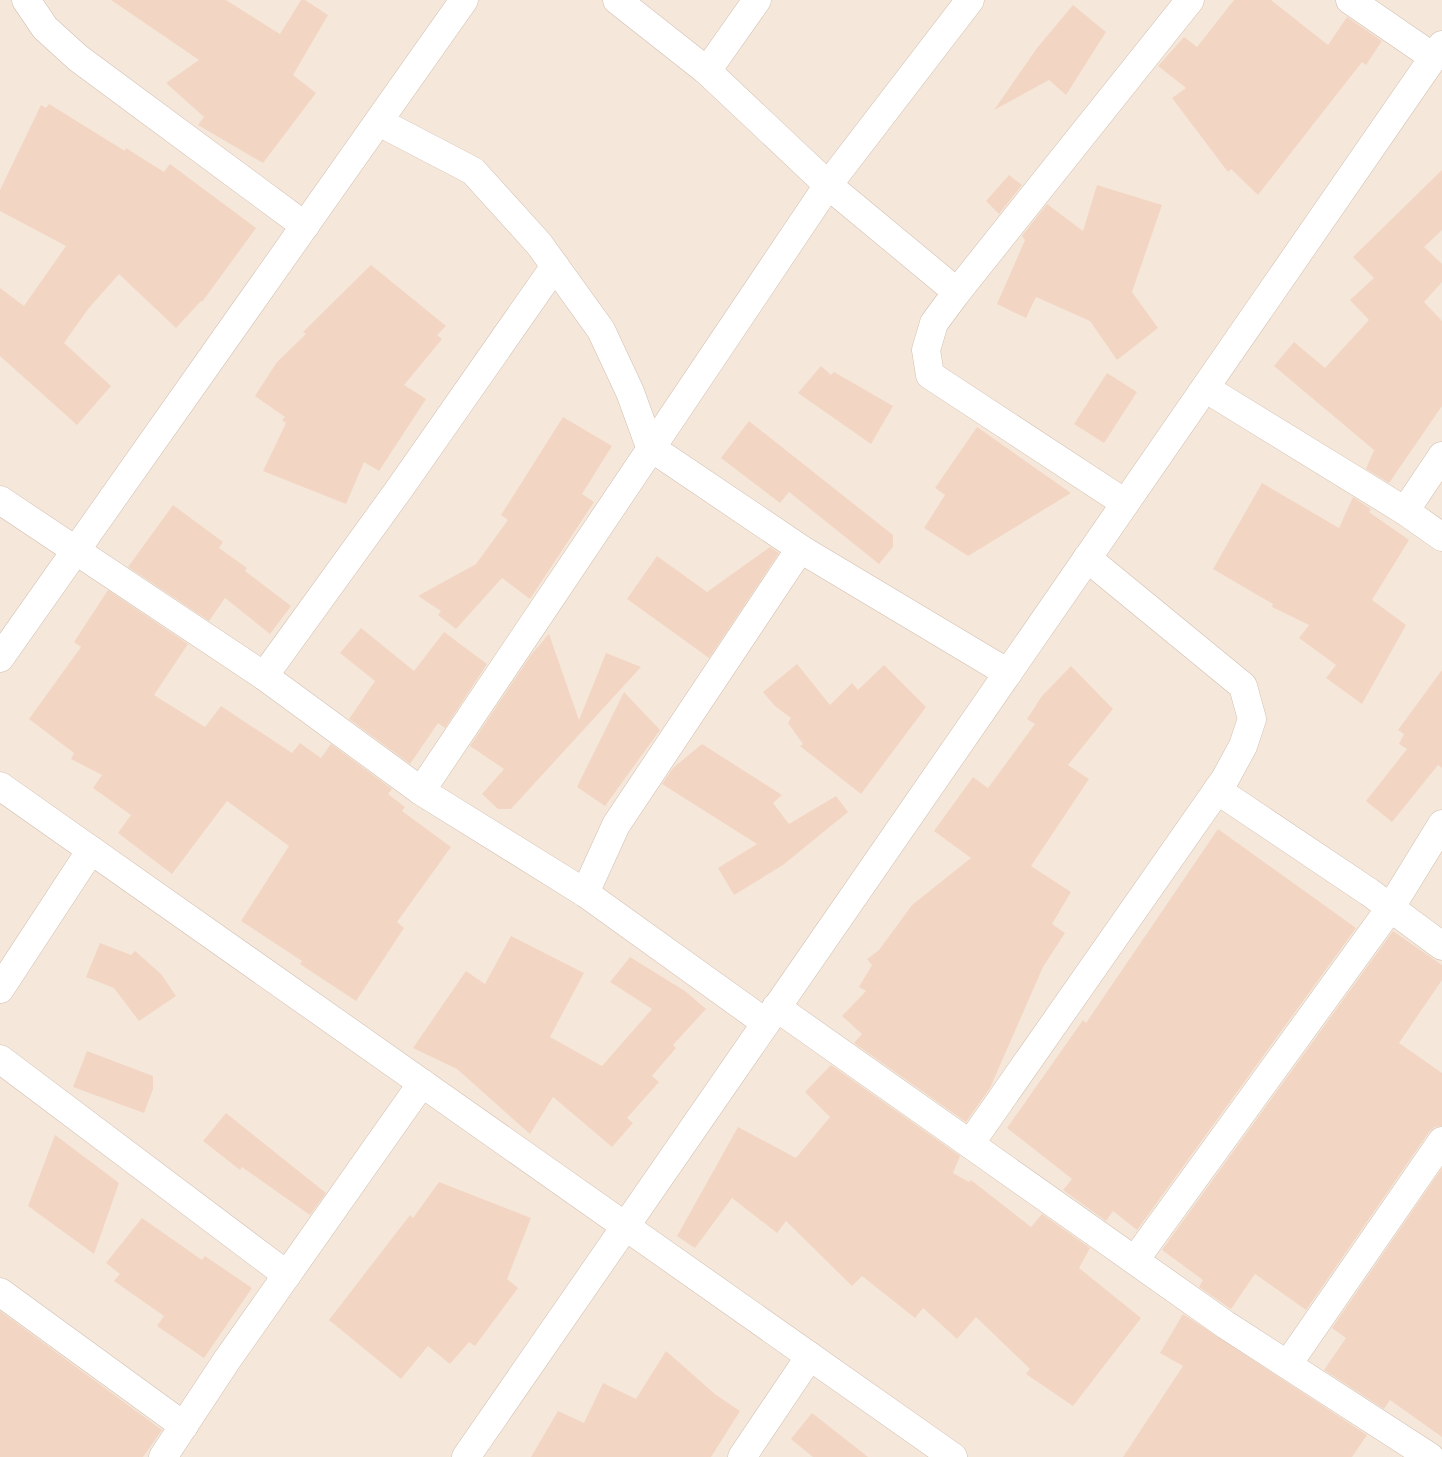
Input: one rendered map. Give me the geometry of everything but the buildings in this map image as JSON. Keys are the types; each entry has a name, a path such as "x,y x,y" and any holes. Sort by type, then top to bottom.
{"street":[{"path":"26,0 45,28 78,58 305,226"},
{"path":"0,658 464,0"},
{"path":"617,0 707,71 828,185 957,292"},
{"path":"707,71 757,0"},
{"path":"421,791 650,447 828,185 970,0"},
{"path":"1125,503 930,375 926,350 934,323 957,292 1190,0"},
{"path":"466,1457 1437,51 1350,0"},
{"path":"378,122 473,171 539,244 601,330 630,392 650,447 800,549 1008,673"},
{"path":"264,676 400,488 556,266"},
{"path":"1205,388 1404,511 1442,537"},
{"path":"1404,511 1442,456"},
{"path":"0,500 264,676 421,791 585,893 970,1144 1135,1260 1288,1364 1430,1457"},
{"path":"585,893 616,825 800,549"},
{"path":"970,1144 1217,790 1243,746 1252,719 1244,686 1087,558"},
{"path":"0,786 953,1457"},
{"path":"1217,790 1391,907 1442,946"},
{"path":"1135,1260 1391,907 1442,824"},
{"path":"0,990 91,850"},
{"path":"0,1059 287,1275"},
{"path":"163,1457 287,1275 422,1083"},
{"path":"1288,1364 1442,1141"},
{"path":"0,1292 184,1426"},
{"path":"742,1457 810,1356"}],"shaded area":[{"path":"0,0 1442,0 1442,1457 0,1457"}]}
